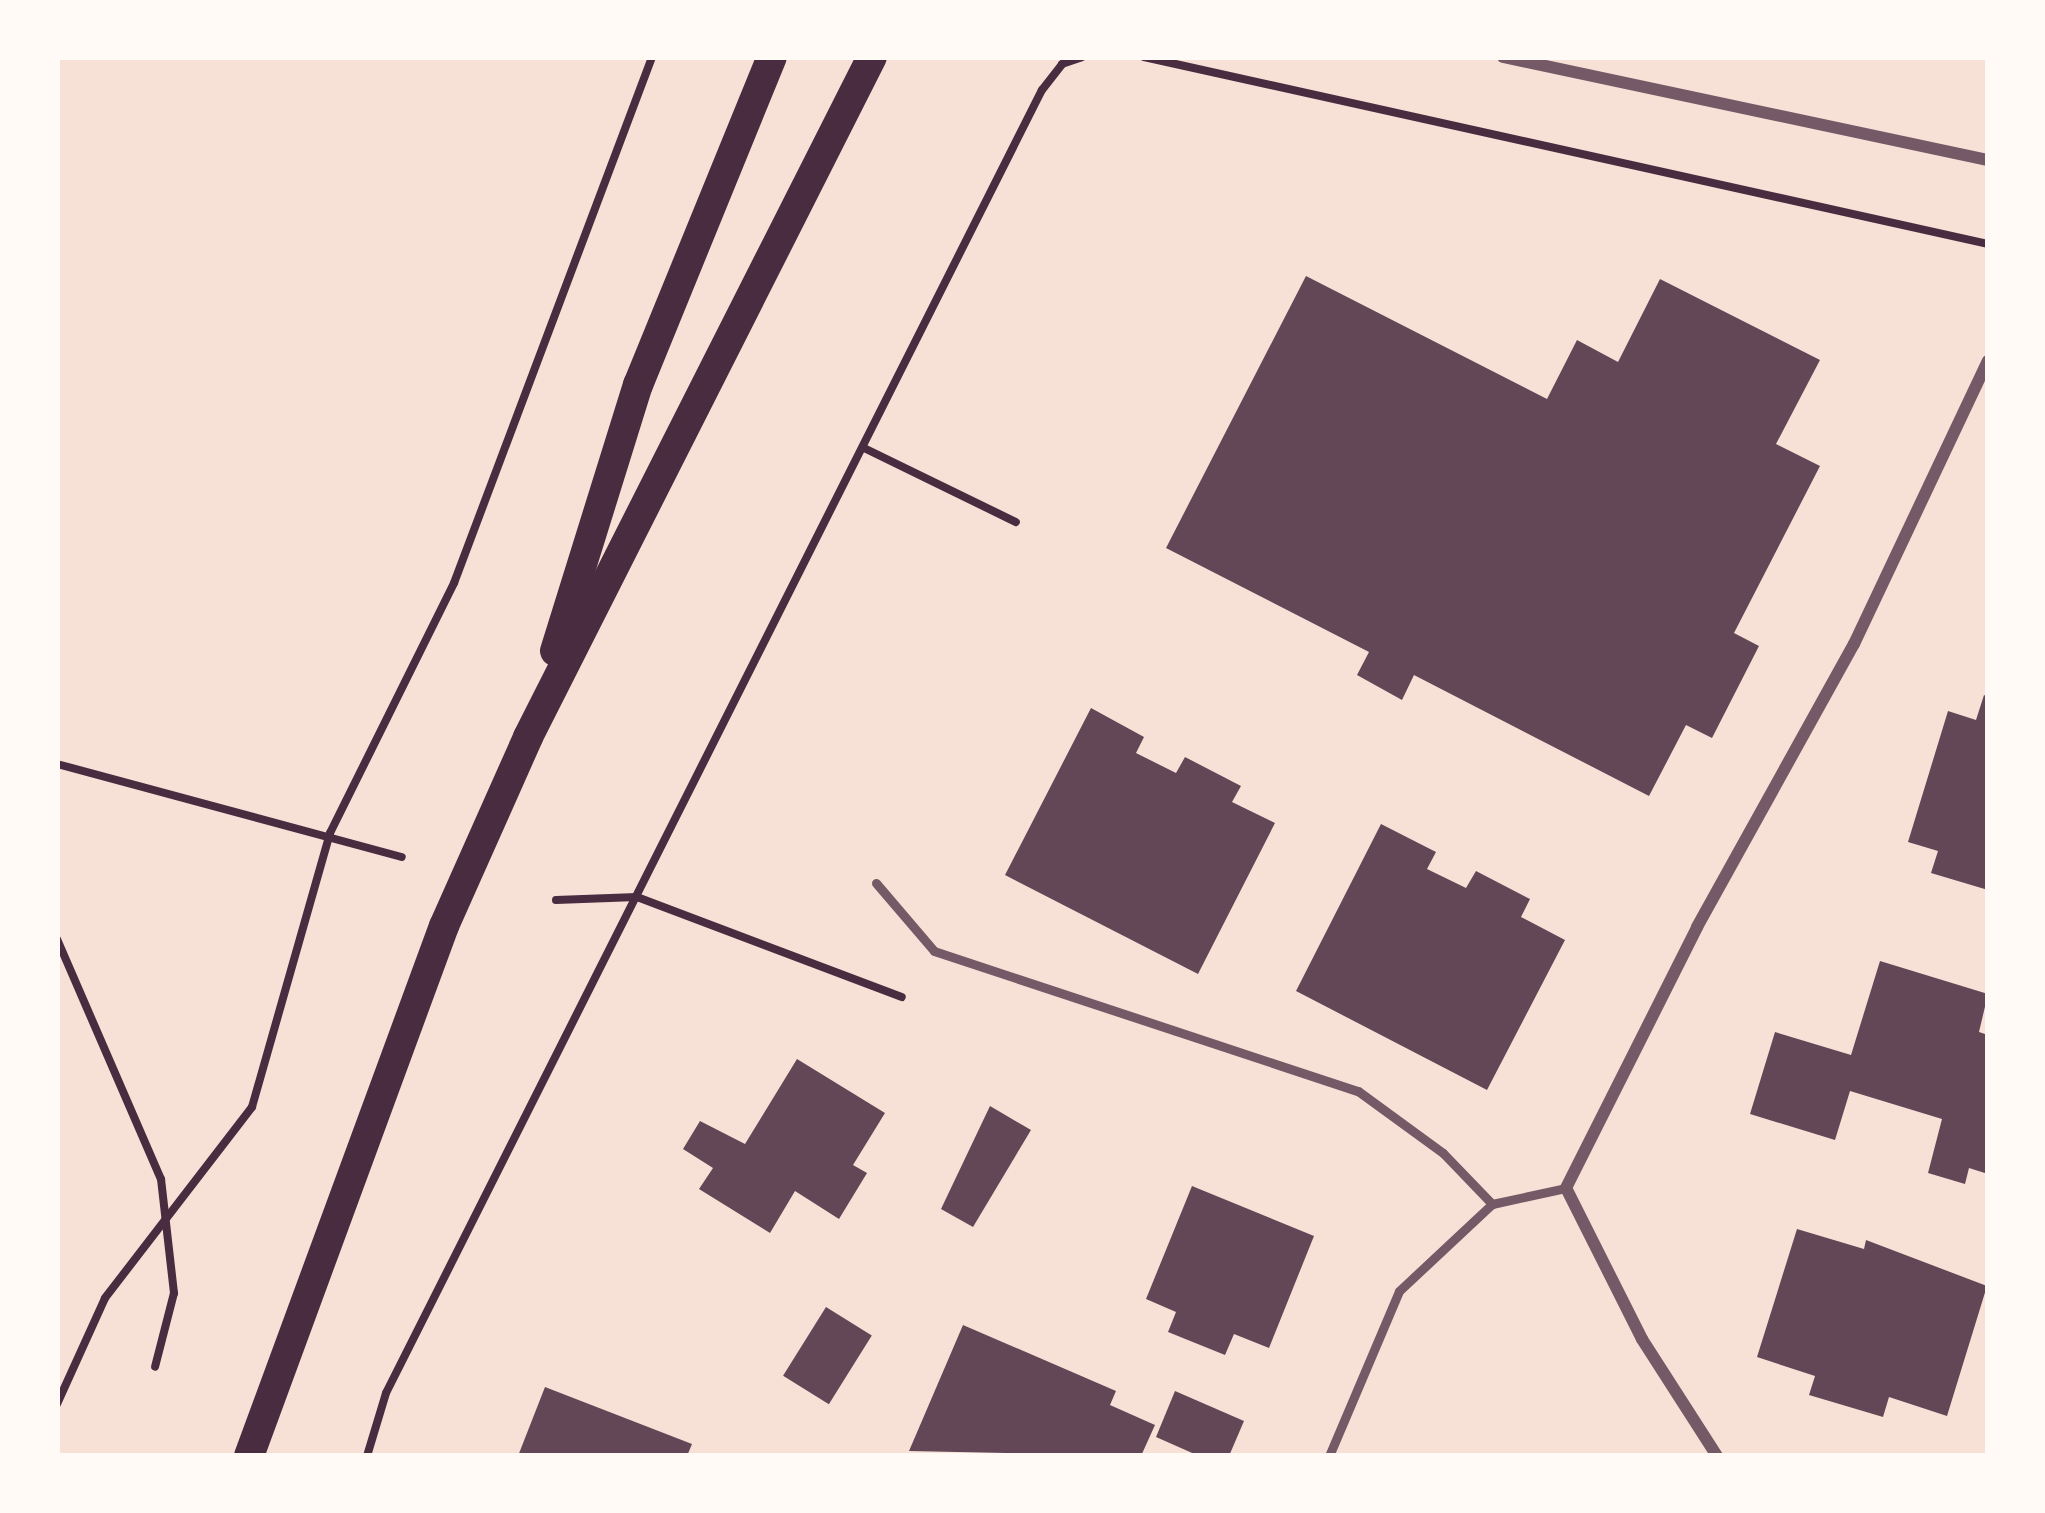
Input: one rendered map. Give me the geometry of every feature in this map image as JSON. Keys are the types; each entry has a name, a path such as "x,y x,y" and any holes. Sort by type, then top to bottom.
{"main road":[{"path":"528,737 638,385 772,57"},
{"path":"249,1456 443,926 528,737 872,57"}],"street":[{"path":"1503,57 1988,160"},
{"path":"1717,1456 1642,1339 1566,1188 1697,927 1854,644 1988,361"}],"lane":[{"path":"876,883 934,951 1358,1091 1443,1153 1492,1204"},
{"path":"1329,1456 1399,1291 1492,1204 1566,1188"}],"path":[{"path":"57,1404 105,1298 252,1107 330,833 454,583 652,57"},
{"path":"367,1456 386,1393 1042,90 1062,64 1082,57"},
{"path":"1144,57 1988,244"},
{"path":"864,448 1016,522"},
{"path":"57,764 330,833 401,857"},
{"path":"556,900 638,897"},
{"path":"57,939 160,1179 174,1293 155,1367"}],"building":[{"path":"1306,276 1547,399 1577,340 1618,362 1660,279 1820,360 1776,444 1820,466 1734,633 1759,646 1712,738 1686,725 1649,796 1414,675 1402,700 1357,675 1369,652 1166,548"},
{"path":"1984,695 1988,697 1988,890 1931,873 1938,851 1908,842 1948,711 1976,720"},
{"path":"1091,708 1144,737 1136,753 1176,773 1185,757 1241,786 1232,802 1275,823 1198,974 1005,875"},
{"path":"1381,824 1436,852 1427,869 1466,888 1476,871 1530,899 1521,917 1565,940 1487,1090 1296,991"},
{"path":"1880,961 1988,994 1979,1032 1988,1035 1988,1174 1969,1168 1965,1184 1928,1173 1942,1119 1850,1091 1835,1140 1750,1114 1775,1032 1851,1055"},
{"path":"797,1059 885,1113 853,1165 867,1173 839,1219 795,1191 770,1233 699,1189 713,1168 683,1149 700,1121 745,1144"},
{"path":"990,1106 1031,1130 973,1227 941,1209"},
{"path":"1192,1186 1314,1236 1269,1348 1234,1334 1225,1355 1168,1332 1176,1312 1146,1299"},
{"path":"1797,1229 1864,1249 1866,1240 1987,1286 1947,1416 1889,1397 1883,1417 1809,1395 1815,1376 1757,1357"},
{"path":"826,1307 872,1336 829,1404 783,1376"},
{"path":"963,1325 1116,1391 1110,1405 1155,1425 1141,1456 909,1451"},
{"path":"545,1387 692,1444 687,1456 518,1456"},
{"path":"1175,1391 1244,1421 1229,1456 1199,1456 1156,1437"}]}
